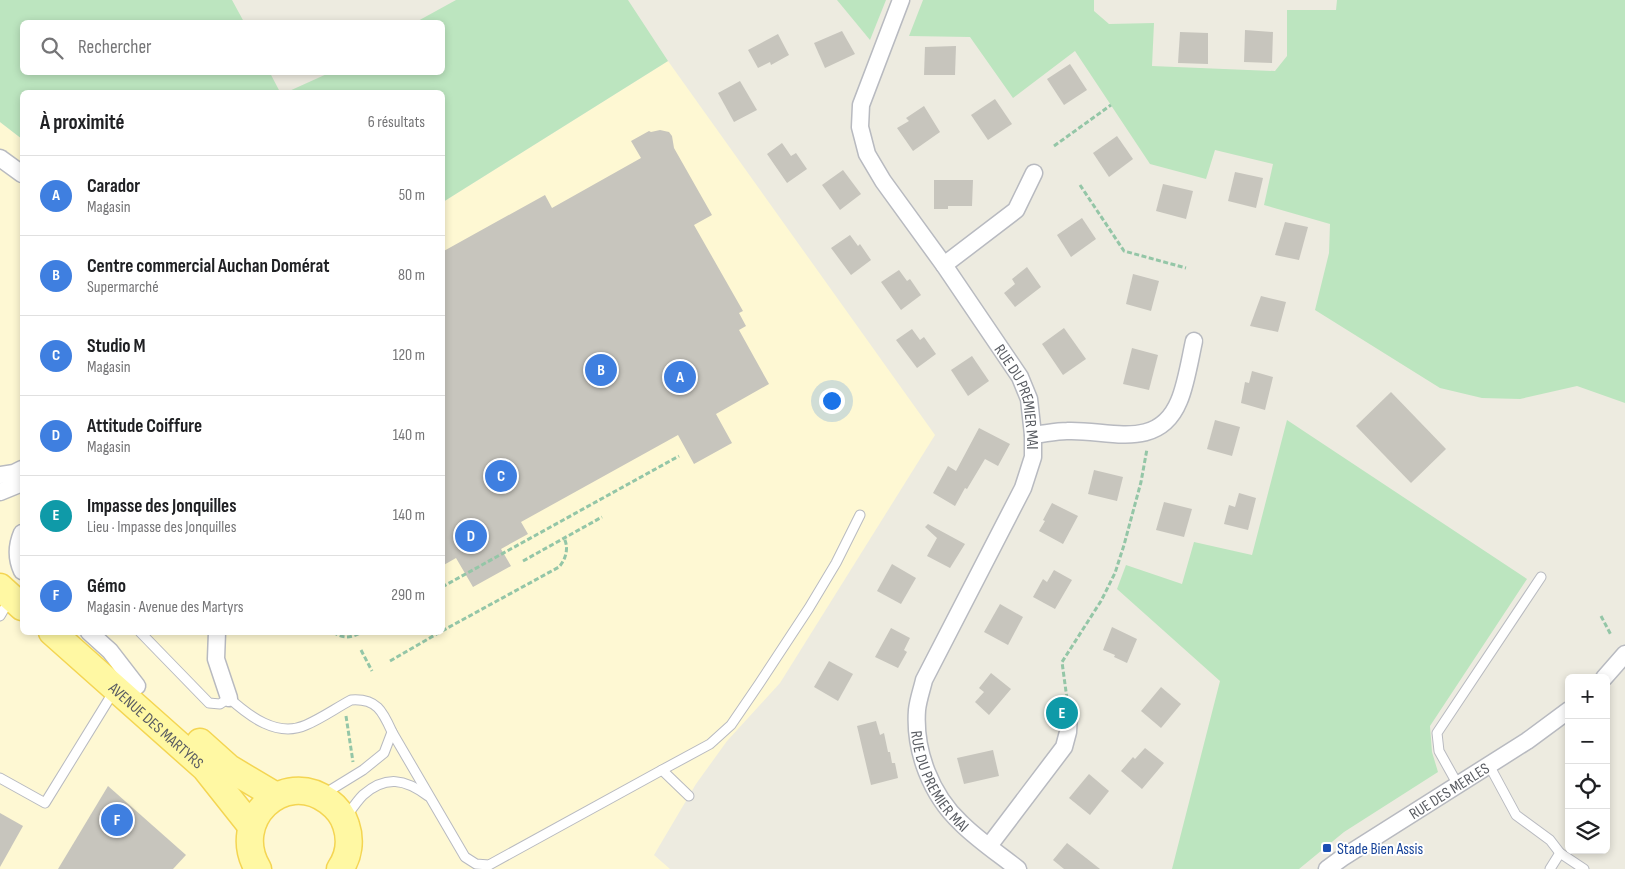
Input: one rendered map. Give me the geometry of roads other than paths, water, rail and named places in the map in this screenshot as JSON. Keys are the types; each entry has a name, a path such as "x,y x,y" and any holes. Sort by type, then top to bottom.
{"main road":[{"path":"0,566 11,598"},
{"name":"AVENUE DES MARTYRS","path":"56,635 229,768 276,796"},
{"name":"AVENUE DES MARTYRS","path":"78,635 205,768 251,826"},
{"path":"255,867 250,850 251,826 265,804 276,796 291,791 306,791 321,796 334,805 344,819 348,830 347,864"}],"street":[{"name":"RUE DU PREMIER MAI","path":"901,0 861,105 860,127 867,154 883,181 944,265 1020,376 1029,399 1034,457 1023,488 924,680 917,710 919,739 924,765 938,794 960,823 1018,869"},
{"path":"0,158 20,173"},
{"path":"944,265 1016,210 1034,173"},
{"path":"1033,435 1068,431 1124,436 1155,430 1169,418 1179,401 1194,341"},
{"path":"0,474 20,470"},
{"path":"0,492 20,484"},
{"path":"20,538 17,552 20,566"},
{"path":"92,635 110,652 126,687"},
{"path":"217,635 216,659 229,698"},
{"path":"1608,674 1625,654"},
{"name":"RUE DES MERLES","path":"1327,869 1526,742 1565,713"},
{"path":"989,846 1064,748 1068,732 1069,714"}],"lane":[{"path":"143,635 208,703 220,704 229,698 248,715 261,723 290,729 304,726 351,700 369,702 383,711 392,732 465,857 476,864 489,865 710,744 730,725 809,608 836,563 860,515"},
{"path":"1458,785 1439,751 1437,733 1541,577"},
{"path":"0,778 45,803 126,687"},
{"path":"321,796 362,770 384,753 392,732"},
{"path":"1489,766 1516,815 1550,840 1560,853 1584,869"},
{"path":"662,770 689,796"},
{"path":"344,819 363,795 380,784 397,781 414,786 430,798"},
{"path":"1550,869 1560,853"}],"place":[{"name":"Centre commercial Auchan Domérat","path":"601,370"},
{"name":"Carador","path":"680,377"},
{"name":"Studio M","path":"501,476"},
{"name":"Attitude Coiffure","path":"471,536"},
{"name":"Impasse des Jonquilles","path":"1062,713"},
{"name":"Gémo","path":"117,820"},
{"name":"Stade Bien Assis","path":"1327,848"}]}
